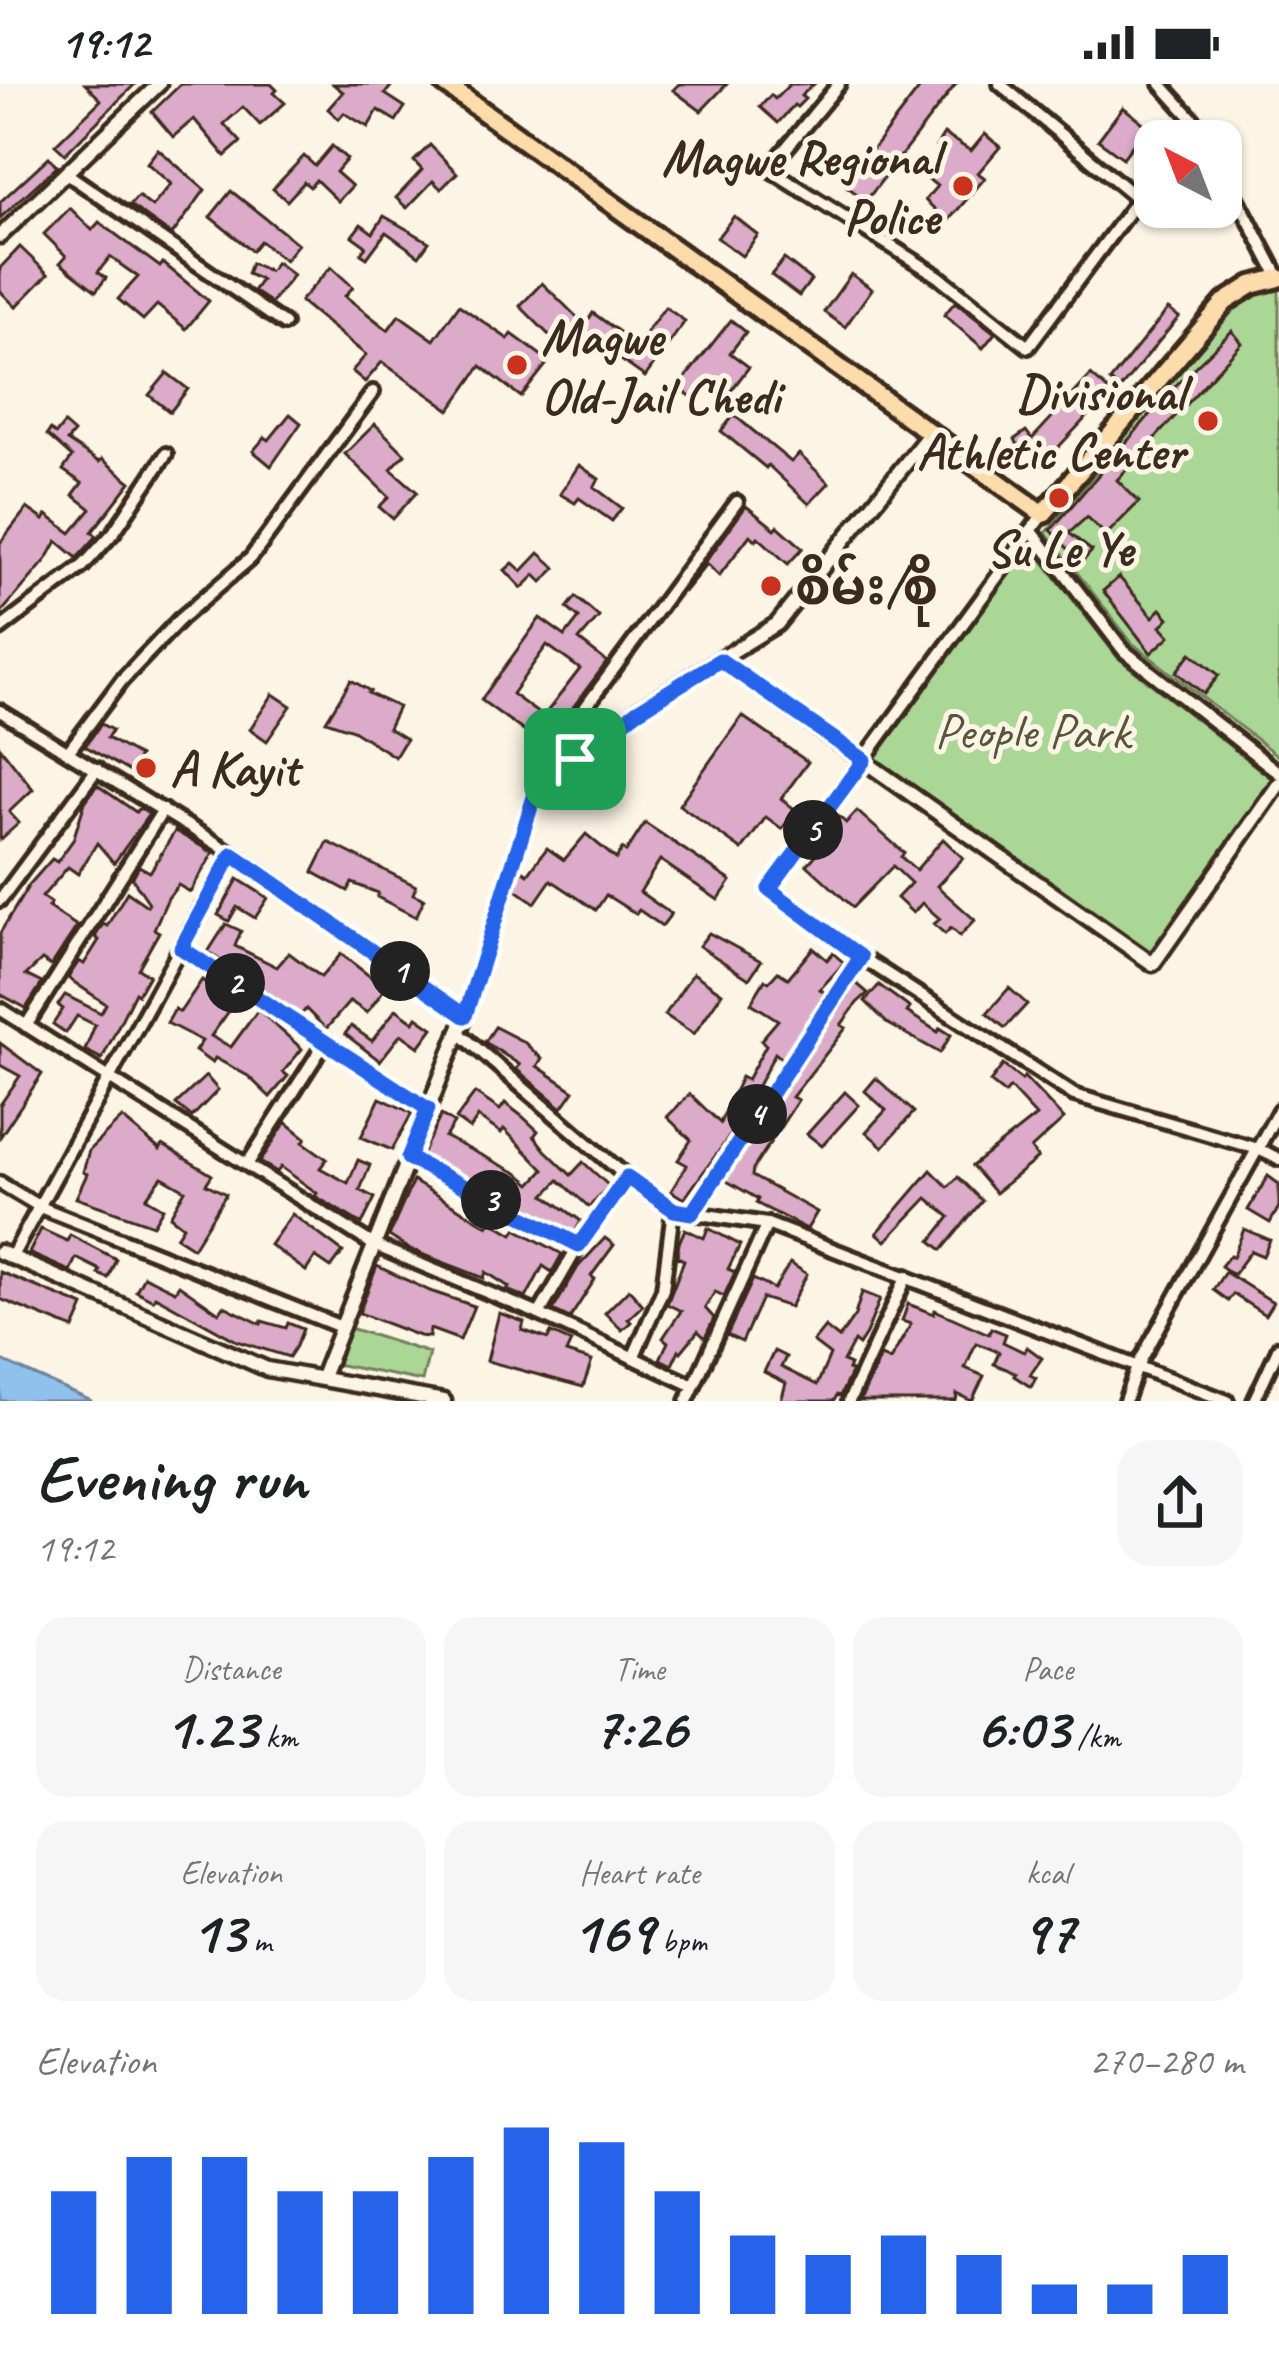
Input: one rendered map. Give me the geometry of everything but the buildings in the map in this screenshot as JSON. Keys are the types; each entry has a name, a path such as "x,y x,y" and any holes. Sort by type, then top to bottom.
{"highway":[{"path":"445,84 1043,514 1225,302 1252,286 1279,278"}],"street":[{"path":"0,236 159,84"},
{"path":"838,84 770,170 938,276 1028,347 1134,202"},
{"path":"1000,84 1134,196"},
{"path":"1161,84 1193,120"},
{"path":"66,173 284,324"},
{"path":"1242,207 1279,278"},
{"path":"68,752 136,665 180,619 251,558 373,392"},
{"path":"545,762 575,759 636,712 777,624 930,434"},
{"path":"0,629 83,566 113,532 166,454"},
{"path":"322,1377 465,1016 545,762 736,502"},
{"path":"1043,514 769,889 861,957 1074,1095 1258,1149 1279,1160"},
{"path":"1031,530 1124,651 1279,773"},
{"path":"720,660 1153,964 1279,784"},
{"path":"0,731 5,715 164,810 465,1016"},
{"path":"0,900 97,769"},
{"path":"26,1026 164,810"},
{"path":"232,854 40,1207 5,1255 267,1369 444,1401"},
{"path":"181,948 428,1109"},
{"path":"692,1213 861,957"},
{"path":"0,1009 374,1245 692,1385"},
{"path":"458,1032 627,1177 674,1210 767,1224 1227,1401"},
{"path":"248,1163 326,1041"},
{"path":"1125,1401 1136,1367 1279,1110"},
{"path":"408,1158 579,1245"},
{"path":"539,1314 579,1245 627,1177"},
{"path":"0,1184 40,1207 341,1328"},
{"path":"633,1358 663,1289 674,1210"},
{"path":"687,1401 767,1224"},
{"path":"849,1401 907,1276"},
{"path":"1254,1401 1279,1347"}],"green space":[{"name":"Divisional Athletic Center","path":"1279,289 1279,757 1132,643 1046,533 1230,309 1267,290"},
{"name":"People Park","path":"1029,543 1118,658 1272,779 1149,953 872,756"},
{"path":"350,1328 429,1353 422,1381 335,1364"}],"water":[{"path":"0,1360 92,1401 0,1401"}],"place":[{"name":"Magwe Regional Police","path":"963,186"},
{"name":"Magwe Old-Jail Chedi","path":"517,365"},
{"name":"Divisional Athletic Center","path":"1208,421"},
{"name":"Su Le Ye","path":"1059,498"},
{"name":"စိမ်း/စို","path":"771,586"},
{"name":"A Kayit","path":"146,768"}],"route":[{"path":"720,660 864,760 769,889 861,957 692,1213 674,1210 627,1177 579,1245 408,1158 428,1109 181,948 232,854 465,1016 545,762 575,759 636,712 720,660"}]}
